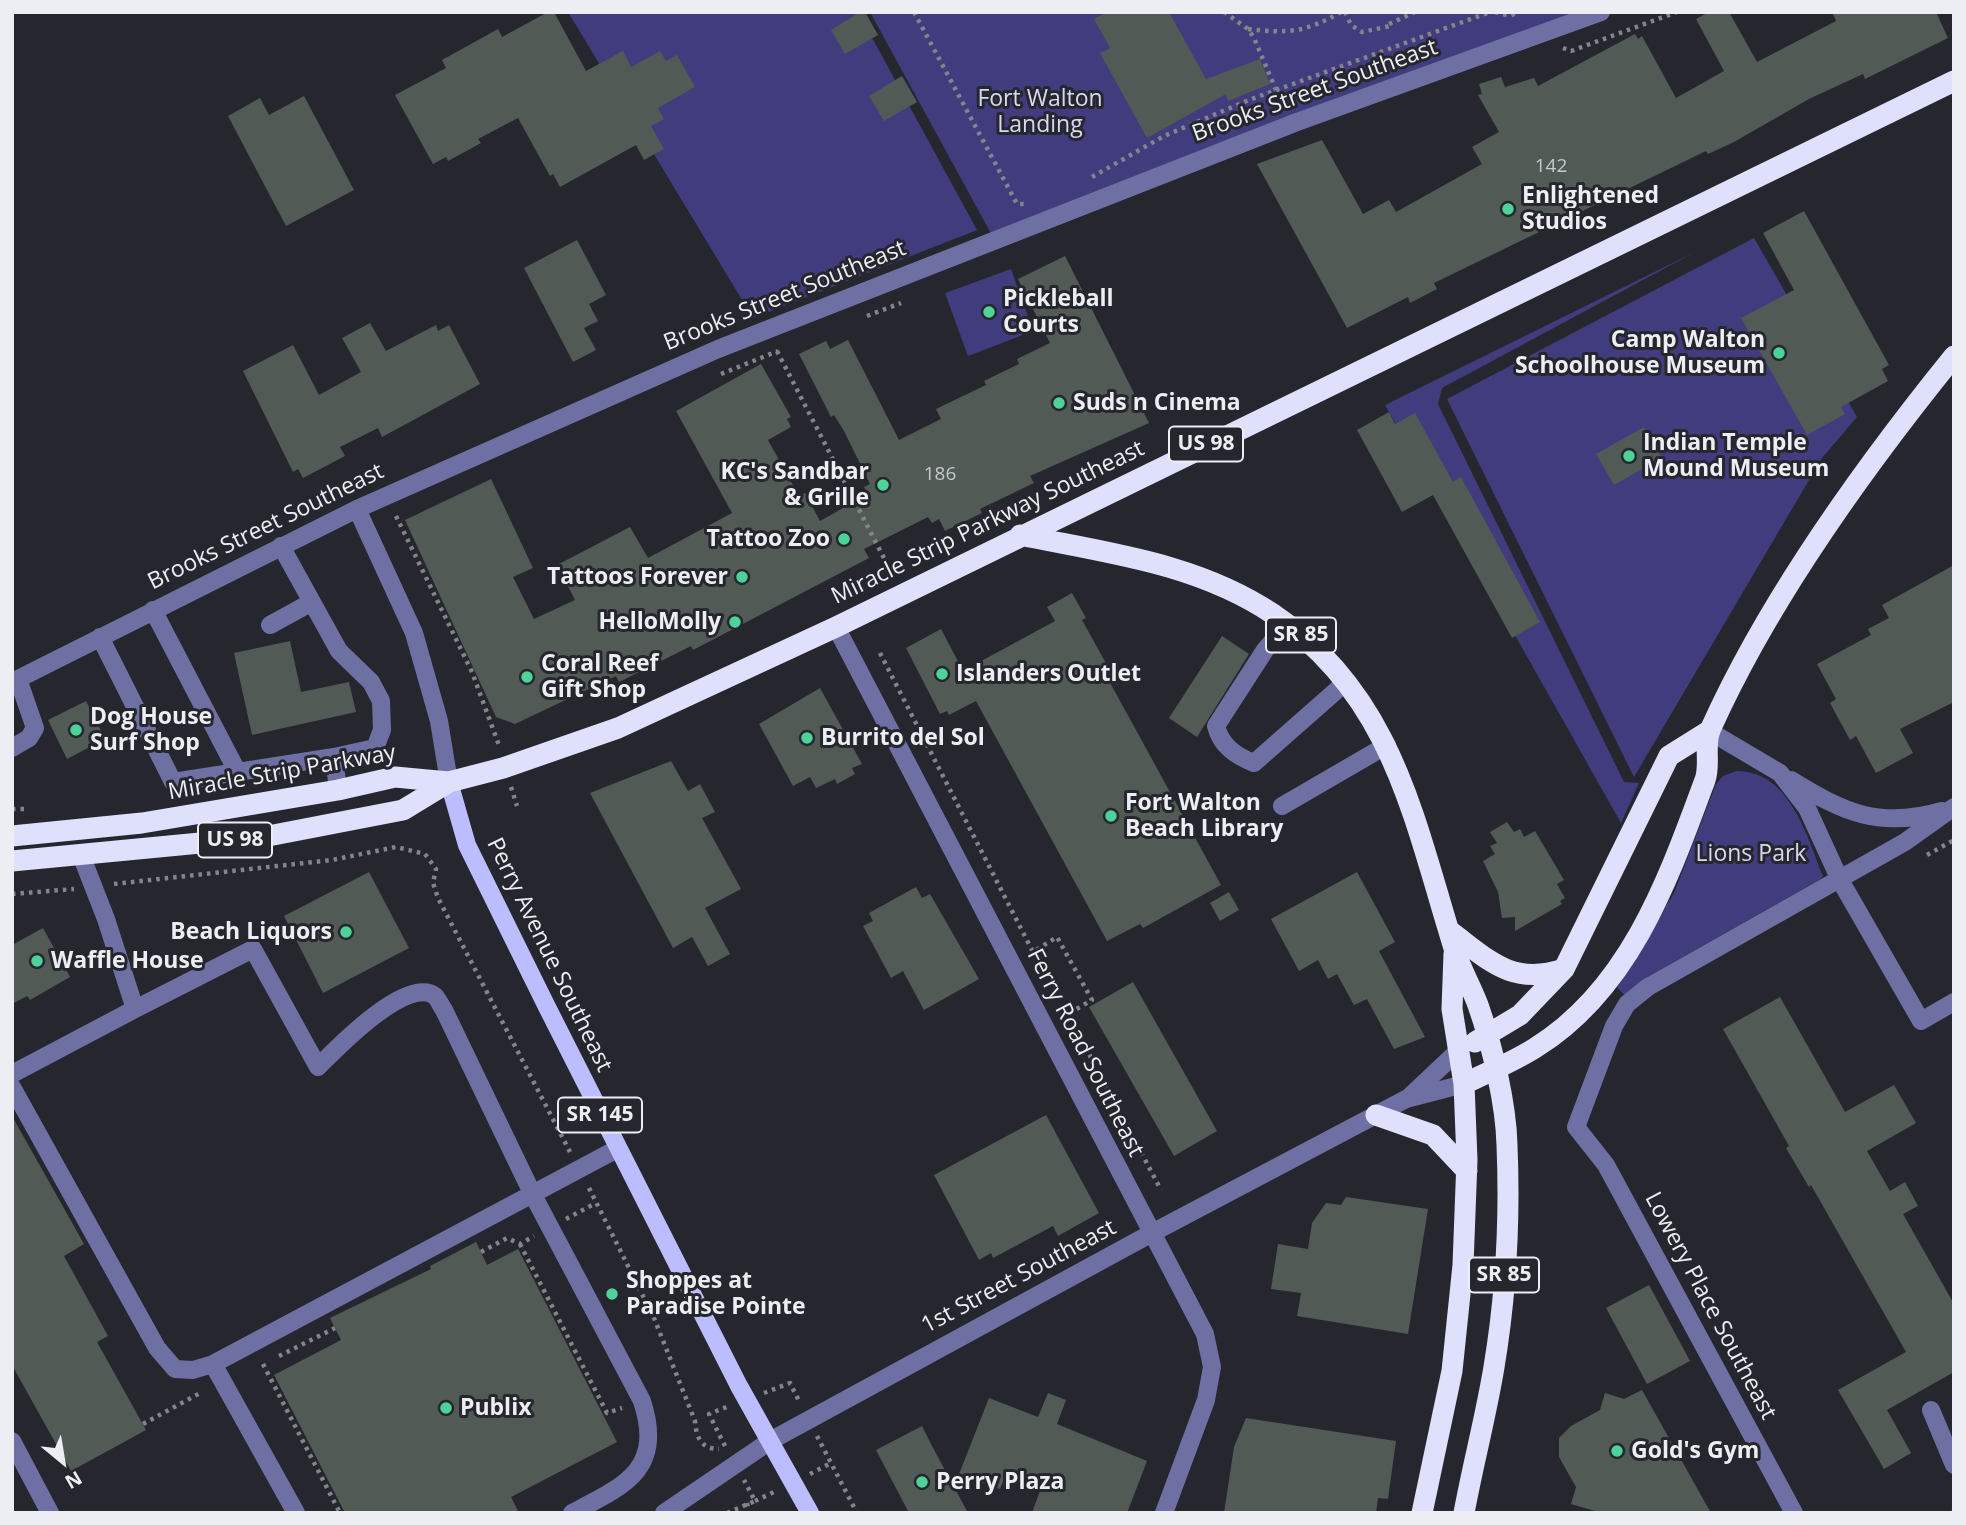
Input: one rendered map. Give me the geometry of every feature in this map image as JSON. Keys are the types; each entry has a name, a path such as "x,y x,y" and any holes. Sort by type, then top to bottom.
{"highway":[{"name":"Miracle Strip Parkway Southeast","path":"449,782 503,768 618,728 836,627 1954,81"},
{"path":"1464,1084 1554,1035 1594,999 1621,965 1656,901 1707,776 1709,731 1759,635 1825,531 1954,356"},
{"name":"SR 85","path":"1020,535 1161,564 1205,578 1271,613 1346,682 1364,705 1387,745 1422,833 1452,940 1478,1006 1494,1069 1507,1142 1506,1258 1494,1366 1464,1513"},
{"path":"1458,1051 1520,1015 1564,969 1669,756 1709,731"},
{"name":"Miracle Strip Parkway","path":"12,836 142,823 338,790 395,777 449,782"},
{"name":"US 98","path":"12,861 263,837 403,810 449,782"},
{"name":"SR 85","path":"1422,1513 1452,1371 1463,1265 1467,1171 1464,1084 1452,1009 1452,940"},
{"path":"1452,940 1504,970 1541,976 1564,969"},
{"path":"1376,1115 1433,1135 1467,1171"}],"main road":[{"name":"Perry Avenue Southeast","path":"449,782 467,845 617,1149 810,1513"}],"street":[{"name":"Brooks Street Southeast","path":"15,680 357,509 718,349 878,284 1297,122 1601,12"},
{"name":"Perry Avenue Southeast","path":"357,509 414,633 439,721 449,782"},
{"path":"100,637 173,782 237,774 375,748 382,730 381,701 371,682 339,651 281,546"},
{"path":"270,625 312,602"},
{"path":"153,610 237,774"},
{"path":"1286,624 1265,650 1216,726 1224,744 1239,757 1254,763 1346,682"},
{"name":"Ferry Road Southeast","path":"836,627 1205,1334 1212,1367 1206,1400 1164,1513"},
{"path":"12,748 29,738 35,728 15,680"},
{"path":"1709,731 1819,798 1863,817 1896,821 1953,809"},
{"path":"1282,806 1387,745"},
{"path":"334,757 338,790"},
{"path":"1780,773 1807,808 1840,880 1921,1021 1954,1002"},
{"path":"1840,880 1905,842 1953,809"},
{"path":"80,855 106,919 135,1009"},
{"name":"Lowery Place Southeast","path":"1788,1511 1606,1165 1577,1127 1614,1026 1627,1004 1648,987 1840,880"},
{"path":"12,1074 253,949 318,1067 365,1020 411,995 422,992 434,996 444,1010 533,1195 642,1401 649,1423 647,1457 622,1486 572,1513"},
{"path":"1406,1099 1458,1051"},
{"path":"1406,1099 1464,1084"},
{"path":"12,1087 157,1348 175,1369 193,1370 213,1364 617,1149"},
{"name":"1st Street Southeast","path":"664,1513 770,1441 1152,1233 1406,1099"},
{"path":"213,1364 296,1513"},
{"path":"1931,1410 1954,1465"},
{"path":"12,1441 50,1513"}],"path":[{"path":"914,12 1017,204 1034,202"},
{"path":"1224,12 1248,29 1276,90"},
{"path":"1248,29 1293,32 1309,29 1343,12 1352,25 1362,32 1389,25 1415,12"},
{"path":"1080,183 1164,136 1276,90 1490,12"},
{"path":"1495,12 1510,16 1518,12"},
{"path":"778,351 886,562"},
{"path":"880,653 1033,952 1057,937 1092,1000 1068,1014 1161,1190"},
{"path":"520,1244 607,1413 642,1401"},
{"path":"263,1364 340,1513"},
{"path":"747,1503 749,1513"}],"green space":[{"path":"568,12 858,12 977,230 753,318"},
{"name":"Fort Walton Landing","path":"870,12 1601,12 994,239"},
{"path":"1754,238 1857,417 1822,458 1634,777 1447,399"},
{"path":"1695,252 1442,388 1438,404 1624,782 1639,783 1621,823 1385,405"},
{"name":"Pickleball Courts","path":"1011,269 1033,331 968,356 945,293"},
{"name":"Lions Park","path":"1737,771 1755,774 1771,782 1783,794 1803,826 1823,876 1649,976 1625,996 1617,987 1674,893 1716,784 1723,776"}],"building":[{"path":"548,12 554,12 586,71 623,51 631,67 660,51 666,61 677,55 695,87 658,108 664,119 651,126 664,149 644,160 636,145 560,187 553,174 550,176 518,118 478,139 481,143 448,161 446,157 433,164 395,95 446,68 442,60 498,29 502,37"},
{"path":"860,12 865,12 878,35 845,54 831,30"},
{"path":"1107,12 1169,12 1206,79 1260,59 1270,84 1228,101 1226,94 1147,138 1100,53 1110,48 1094,19"},
{"path":"1709,12 1729,12 1757,62 1836,21 1832,12 1936,12 1948,38 1865,79 1863,74 1809,99 1734,142 1708,154 1706,151 1434,283 1437,289 1410,303 1408,297 1347,328 1257,164 1322,140 1363,214 1389,200 1396,212 1482,164 1472,147 1499,132 1478,95 1482,94 1479,84 1501,77 1505,87 1534,78 1538,86 1635,34 1638,39 1642,36 1676,98 1724,71 1696,19"},
{"path":"902,76 917,102 884,121 869,96"},
{"path":"304,96 354,190 286,226 228,116 260,98 269,115"},
{"path":"1804,211 1889,365 1882,369 1888,381 1841,407 1845,414 1807,435 1741,318 1794,290 1763,233"},
{"path":"577,240 606,295 589,304 598,321 584,328 596,350 573,362 524,268"},
{"path":"1065,256 1149,423 1030,476 1034,483 980,509 982,513 945,531 939,519 932,523 928,517 864,549 869,558 693,650 691,646 619,682 616,676 515,724 496,717 405,520 491,479 533,568 513,577 534,619 575,600 557,565 630,527 648,558 732,513 676,411 761,364 791,417 787,419 791,427 768,440 799,496 805,493 820,521 868,494 864,487 870,484 844,431 834,415 831,417 799,354 826,341 830,349 848,340 899,440 941,419 936,409 986,385 984,381 1019,364 1017,359 1050,343 1018,279"},
{"path":"370,323 386,351 436,325 438,331 449,325 480,384 382,437 378,428 340,447 345,456 303,478 298,469 293,472 243,371 293,345 319,395 361,372 342,338"},
{"path":"1389,412 1395,424 1415,413 1453,482 1461,477 1540,622 1512,638 1433,495 1402,512 1357,430"},
{"name":"Indian Temple Mound Museum","path":"1644,427 1662,458 1614,485 1596,454"},
{"path":"1954,565 1954,702 1900,729 1913,753 1876,773 1856,736 1850,740 1830,703 1836,699 1817,664 1871,635 1868,629 1889,618 1882,605"},
{"name":"Fort Walton Beach Library","path":"1072,593 1086,618 1082,620 1118,685 1108,679 1221,885 1143,928 1140,924 1107,941 976,701 949,715 947,711 940,714 906,648 941,629 963,671 1055,621 1047,607"},
{"path":"1222,636 1249,654 1197,737 1169,718"},
{"path":"290,641 301,692 349,682 356,712 252,735 234,653"},
{"name":"Burrito del Sol","path":"820,688 862,764 852,768 855,774 837,784 835,779 816,788 810,777 793,786 759,724"},
{"name":"Dog House Surf Shop","path":"86,701 105,739 67,759 48,720"},
{"path":"671,761 688,791 700,784 715,812 702,818 741,889 705,908 730,954 708,966 692,937 673,948 590,793"},
{"path":"1507,822 1514,832 1520,829 1524,837 1535,831 1564,880 1557,884 1565,898 1560,901 1562,904 1515,931 1515,917 1502,918 1498,892 1483,861 1495,854 1490,846 1497,843 1490,832"},
{"name":"Beach Liquors","path":"369,872 409,948 323,993 284,916"},
{"path":"1357,872 1395,942 1379,951 1425,1037 1394,1049 1367,999 1354,1005 1337,974 1328,979 1318,960 1299,971 1271,919"},
{"path":"916,887 922,898 930,894 979,979 924,1010 903,971 891,978 863,926 873,921 869,913"},
{"path":"1229,892 1239,910 1220,921 1210,903"},
{"name":"Waffle House","path":"43,928 70,977 30,1000 27,996 12,1004 12,945"},
{"path":"1133,982 1217,1131 1174,1156 1089,1007"},
{"path":"1780,997 1845,1112 1894,1085 1916,1123 1867,1151 1890,1191 1905,1182 1918,1206 1903,1214 1954,1304 1954,1372 1887,1410 1911,1453 1884,1469 1838,1390 1906,1352 1811,1185 1809,1187 1786,1148 1789,1146 1723,1029"},
{"path":"1046,1115 1099,1213 1058,1236 1053,1226 993,1258 991,1253 979,1260 934,1175"},
{"path":"12,1116 84,1244 64,1256 108,1336 97,1342 146,1430 71,1471 12,1365"},
{"path":"1346,1197 1428,1209 1408,1334 1297,1316 1301,1293 1271,1289 1278,1244 1308,1249 1312,1223 1326,1203 1341,1205"},
{"name":"Publix","path":"476,1242 487,1265 518,1249 617,1442 511,1497 519,1513 345,1513 274,1375 341,1340 330,1318 431,1269 430,1266"},
{"path":"1649,1285 1690,1361 1647,1384 1606,1308"},
{"name":"Gold's Gym","path":"1642,1390 1711,1513 1602,1513 1571,1504 1576,1487 1559,1457 1559,1438 1571,1426 1600,1410 1605,1393 1624,1399"},
{"path":"1048,1393 1066,1400 1057,1424 1147,1461 1127,1513 1032,1513 1041,1488 1006,1474 1000,1489 959,1474 989,1398 1038,1417"},
{"path":"1246,1418 1396,1441 1388,1499 1378,1498 1376,1513 1224,1513 1234,1447"},
{"name":"Perry Plaza","path":"922,1426 968,1513 909,1513 876,1450"}],"place":[{"name":"Enlightened Studios","path":"1508,209"},
{"name":"Pickleball Courts","path":"989,312"},
{"name":"Camp Walton Schoolhouse Museum","path":"1779,353"},
{"name":"Suds n Cinema","path":"1059,403"},
{"name":"Indian Temple Mound Museum","path":"1629,456"},
{"name":"KC's Sandbar & Grille","path":"883,485"},
{"name":"Tattoo Zoo","path":"844,539"},
{"name":"Tattoos Forever","path":"742,577"},
{"name":"HelloMolly","path":"735,622"},
{"name":"Islanders Outlet","path":"942,674"},
{"name":"Coral Reef Gift Shop","path":"527,677"},
{"name":"Dog House Surf Shop","path":"76,730"},
{"name":"Burrito del Sol","path":"807,738"},
{"name":"Fort Walton Beach Library","path":"1111,816"},
{"name":"Beach Liquors","path":"346,932"},
{"name":"Waffle House","path":"37,961"},
{"name":"Shoppes at Paradise Pointe","path":"612,1294"},
{"name":"Publix","path":"446,1408"},
{"name":"Gold's Gym","path":"1617,1451"},
{"name":"Perry Plaza","path":"922,1482"}]}
